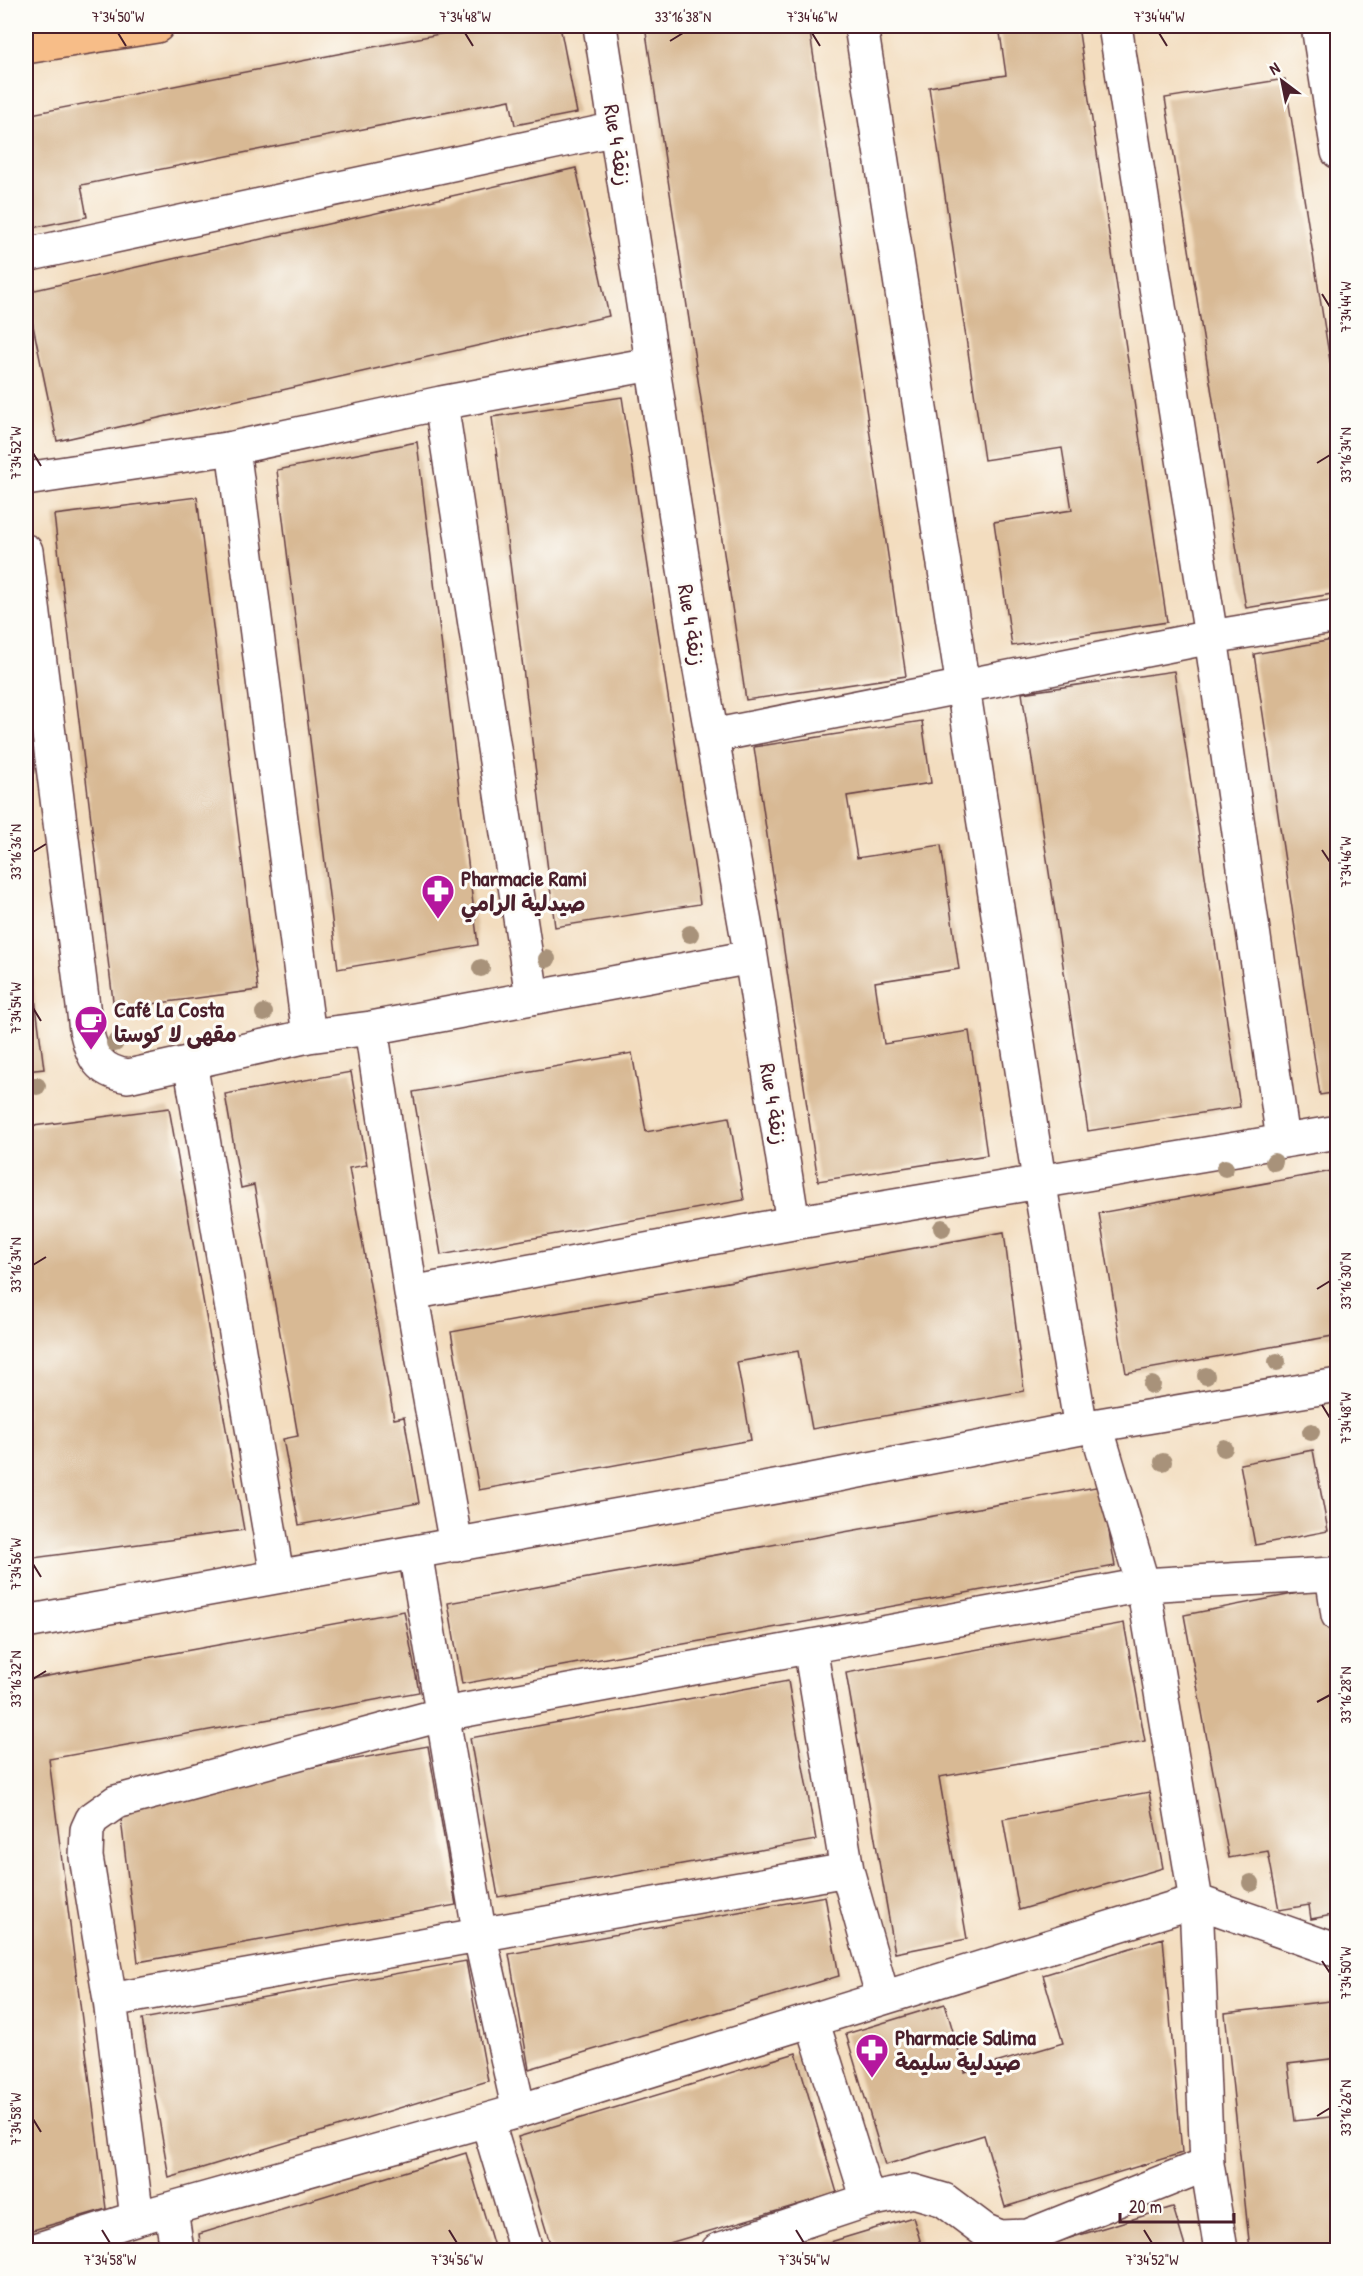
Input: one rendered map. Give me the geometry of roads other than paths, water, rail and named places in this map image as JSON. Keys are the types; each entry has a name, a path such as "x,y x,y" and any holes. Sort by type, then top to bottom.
{"main road":[{"path":"26,47 157,26"}],"street":[{"name":"Rue 4 زنقة","path":"600,26 651,364 711,736 751,957 793,1223"},
{"path":"861,26 1039,1180 1088,1427 1143,1585 1196,1901 1207,2164 1221,2250"},
{"path":"1115,26 1211,637 1283,1140"},
{"path":"1318,26 1336,133"},
{"path":"26,255 616,129"},
{"path":"26,479 233,448 441,403 651,364"},
{"path":"441,403 532,996"},
{"path":"233,448 309,1036"},
{"path":"26,551 86,1030 91,1050 100,1065 112,1073 128,1076 309,1036 371,1028 532,996 751,957"},
{"path":"711,736 1211,637 1338,616"},
{"path":"371,1028 411,1293 456,1545"},
{"path":"190,1062 277,1575"},
{"path":"411,1293 1039,1180 1338,1132"},
{"path":"26,1622 277,1575 456,1545 1088,1427 1338,1385"},
{"path":"415,1552 480,1936 519,2111"},
{"path":"136,2218 110,2000 86,1857 87,1830 92,1819 102,1810 132,1797 444,1714 1143,1585 1335,1575 1338,1615"},
{"path":"810,1647 847,1870 883,1998"},
{"path":"110,2000 847,1870"},
{"path":"36,2250 136,2218 519,2111 1196,1901 1338,1951"},
{"path":"812,2020 868,2200"},
{"path":"487,2120 526,2250"},
{"path":"718,2250 868,2200 913,2191 944,2200 984,2230 1000,2237 1028,2236 1207,2164"},
{"path":"171,2210 177,2250"}],"place":[{"name":"Pharmacie Rami صيدلية الرامي","path":"438,920"},
{"name":"Café La Costa مقهى لا كوستا","path":"91,1051"},
{"name":"Pharmacie Salima صيدلية سليمة","path":"872,2079"}]}
